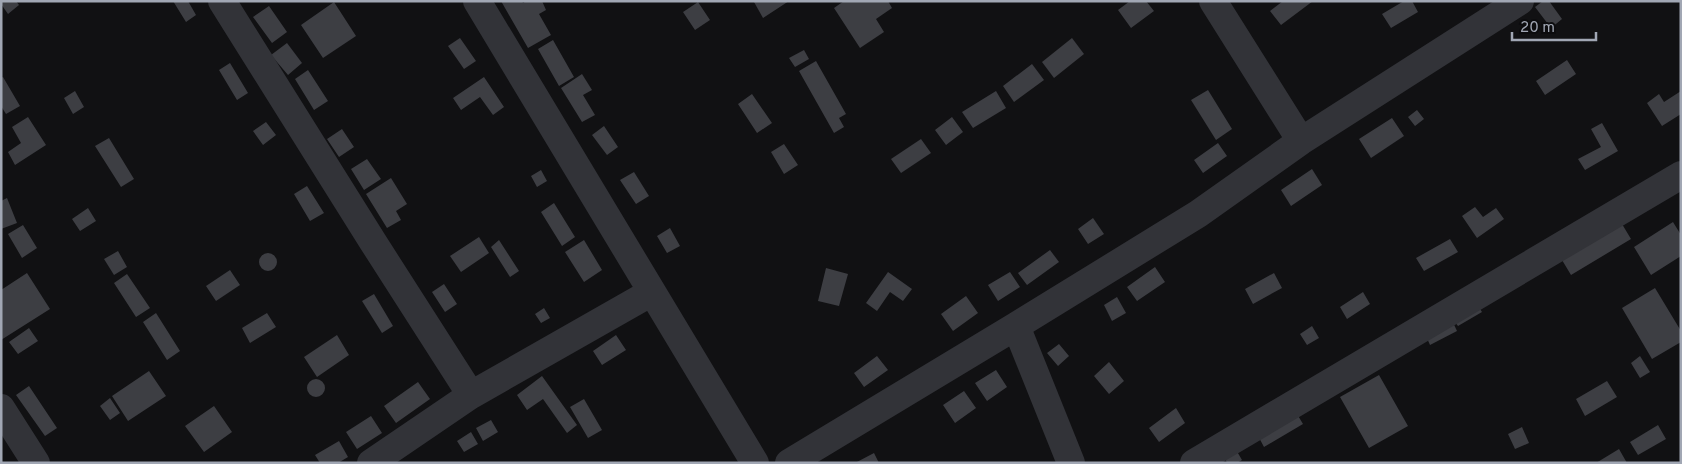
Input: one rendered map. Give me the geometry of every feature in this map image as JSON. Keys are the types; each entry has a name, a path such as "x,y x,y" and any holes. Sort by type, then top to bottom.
{"street":[{"path":"222,1 471,395"},
{"path":"477,1 755,463"},
{"path":"1213,1 1301,141"},
{"path":"789,463 1198,214 1301,141 1520,1"},
{"path":"1194,463 1681,175"},
{"path":"371,463 471,395 652,292"},
{"path":"1016,326 1071,463"},
{"path":"1,408 36,463"}],"building":[{"path":"1,1 16,1 19,5 8,14"},
{"path":"173,1 188,1 196,15 186,22"},
{"path":"501,1 522,1 523,3 526,1 542,1 546,10 539,14 551,35 528,48"},
{"path":"755,1 789,1 763,18"},
{"path":"844,1 888,1 892,8 876,19 884,32 860,48 834,8"},
{"path":"1130,1 1146,1 1154,11 1131,28 1118,10"},
{"path":"1283,1 1313,1 1281,25 1270,11"},
{"path":"1404,1 1412,1 1418,12 1391,28 1382,14"},
{"path":"1543,1 1549,1 1562,19 1551,28 1535,7"},
{"path":"334,2 356,36 323,58 301,25"},
{"path":"698,2 710,20 695,30 683,12"},
{"path":"269,6 287,32 272,43 253,17"},
{"path":"460,38 476,61 464,69 448,46"},
{"path":"1072,38 1084,54 1054,78 1042,62"},
{"path":"553,40 574,77 559,86 538,49"},
{"path":"287,43 302,63 288,75 271,55"},
{"path":"804,50 809,59 795,67 789,58"},
{"path":"1567,60 1576,74 1545,95 1536,81"},
{"path":"816,61 846,114 839,118 844,127 834,133 799,71"},
{"path":"230,63 248,93 237,100 219,70"},
{"path":"1032,64 1044,80 1014,102 1003,86"},
{"path":"308,70 328,101 314,110 295,79"},
{"path":"582,74 592,90 583,95 595,115 582,122 561,88"},
{"path":"3,77 20,106 6,114 1,106 1,78"},
{"path":"484,77 504,107 493,115 480,97 461,110 453,98"},
{"path":"1208,90 1232,129 1216,140 1191,100"},
{"path":"75,91 84,107 73,114 64,98"},
{"path":"996,91 1006,108 973,128 962,112"},
{"path":"1681,91 1681,114 1662,126 1647,103 1659,94 1664,102"},
{"path":"752,94 772,123 757,133 738,104"},
{"path":"1417,110 1424,119 1415,126 1408,117"},
{"path":"28,117 46,145 15,165 8,152 21,143 12,127"},
{"path":"952,117 963,132 946,145 935,130"},
{"path":"1392,118 1404,136 1371,158 1359,139"},
{"path":"266,122 276,135 263,145 253,131"},
{"path":"1602,123 1618,151 1585,170 1578,159 1601,147 1591,129"},
{"path":"604,126 618,147 607,155 592,135"},
{"path":"342,129 354,147 339,157 327,139"},
{"path":"109,138 134,179 121,187 95,146"},
{"path":"921,139 931,153 901,173 891,159"},
{"path":"1218,143 1227,156 1203,173 1194,160"},
{"path":"784,144 798,165 784,174 771,152"},
{"path":"367,159 381,179 364,190 351,169"},
{"path":"1312,169 1322,185 1291,206 1281,190"},
{"path":"541,170 547,181 537,187 531,176"},
{"path":"634,172 649,196 636,204 620,180"},
{"path":"391,178 407,204 396,211 401,220 387,228 366,194"},
{"path":"307,186 324,213 310,221 294,194"},
{"path":"7,198 17,223 1,229 1,201"},
{"path":"554,203 575,237 562,246 541,212"},
{"path":"1475,207 1483,217 1496,208 1504,219 1477,238 1462,216"},
{"path":"88,208 96,221 80,231 72,219"},
{"path":"1093,218 1104,234 1088,244 1078,229"},
{"path":"1673,222 1681,235 1681,256 1651,275 1634,247"},
{"path":"1622,224 1631,239 1571,275 1562,260"},
{"path":"23,225 37,248 22,258 8,234"},
{"path":"670,228 680,246 667,253 657,236"},
{"path":"479,237 489,253 461,272 450,256"},
{"path":"1450,239 1458,252 1424,271 1416,258"},
{"path":"499,240 519,271 510,277 491,247"},
{"path":"584,240 602,270 584,282 565,252"},
{"path":"1050,250 1059,262 1027,285 1018,273"},
{"path":"118,251 127,267 114,275 104,259"},
{"path":"268,253 274,256 277,262 274,268 268,271 262,268 259,262 262,256"},
{"path":"1155,267 1165,282 1137,301 1127,287"},
{"path":"826,268 848,274 839,306 818,301"},
{"path":"230,270 240,285 216,301 206,286"},
{"path":"888,272 912,289 903,301 890,292 877,311 866,303"},
{"path":"1010,272 1020,287 998,301 988,285"},
{"path":"27,273 50,309 1,340 1,290"},
{"path":"1274,273 1282,288 1253,304 1245,289"},
{"path":"127,274 150,308 136,317 114,283"},
{"path":"444,284 457,304 445,312 432,292"},
{"path":"1655,288 1681,331 1681,342 1652,359 1622,308"},
{"path":"1363,292 1370,304 1347,319 1340,307"},
{"path":"374,294 393,326 382,333 362,301"},
{"path":"966,296 978,313 953,331 941,314"},
{"path":"1117,297 1126,313 1112,321 1104,305"},
{"path":"1473,298 1482,312 1458,326 1449,314 1457,331 1430,345 1422,327"},
{"path":"544,308 550,318 541,323 535,314"},
{"path":"156,313 180,351 167,360 143,322"},
{"path":"267,313 276,327 250,343 242,328"},
{"path":"1312,326 1319,338 1307,345 1300,334"},
{"path":"29,328 38,341 18,354 9,342"},
{"path":"337,335 349,355 317,377 304,357"},
{"path":"616,335 626,350 602,365 593,351"},
{"path":"1059,344 1069,356 1058,366 1047,353"},
{"path":"877,356 888,370 864,387 854,373"},
{"path":"1640,356 1650,372 1640,378 1631,363"},
{"path":"1109,362 1124,381 1109,394 1094,376"},
{"path":"996,370 1007,387 987,401 975,383"},
{"path":"149,371 166,396 128,421 112,396"},
{"path":"1379,375 1408,426 1369,448 1340,397"},
{"path":"542,376 577,425 567,433 543,399 527,410 517,395"},
{"path":"316,379 322,382 325,388 322,394 316,397 310,394 307,388 310,382"},
{"path":"1607,381 1617,397 1585,416 1576,399"},
{"path":"418,382 430,399 396,423 384,406"},
{"path":"29,386 57,428 45,436 16,395"},
{"path":"964,391 976,408 955,423 943,405"},
{"path":"110,398 120,413 110,420 100,406"},
{"path":"584,399 602,430 588,438 570,407"},
{"path":"214,406 232,432 204,452 185,426"},
{"path":"1176,408 1185,423 1159,442 1149,428"},
{"path":"1294,409 1303,424 1264,447 1256,432"},
{"path":"371,416 382,433 357,449 346,432"},
{"path":"491,420 498,432 483,441 476,428"},
{"path":"1658,425 1666,439 1638,455 1630,442"},
{"path":"1522,427 1529,443 1515,449 1508,434"},
{"path":"471,432 478,444 464,452 457,441"},
{"path":"339,441 348,457 338,463 320,463 315,455"},
{"path":"1235,448 1242,460 1237,463 1227,463 1223,454"},
{"path":"1619,449 1627,463 1596,463"},
{"path":"874,453 879,463 855,463"}]}
